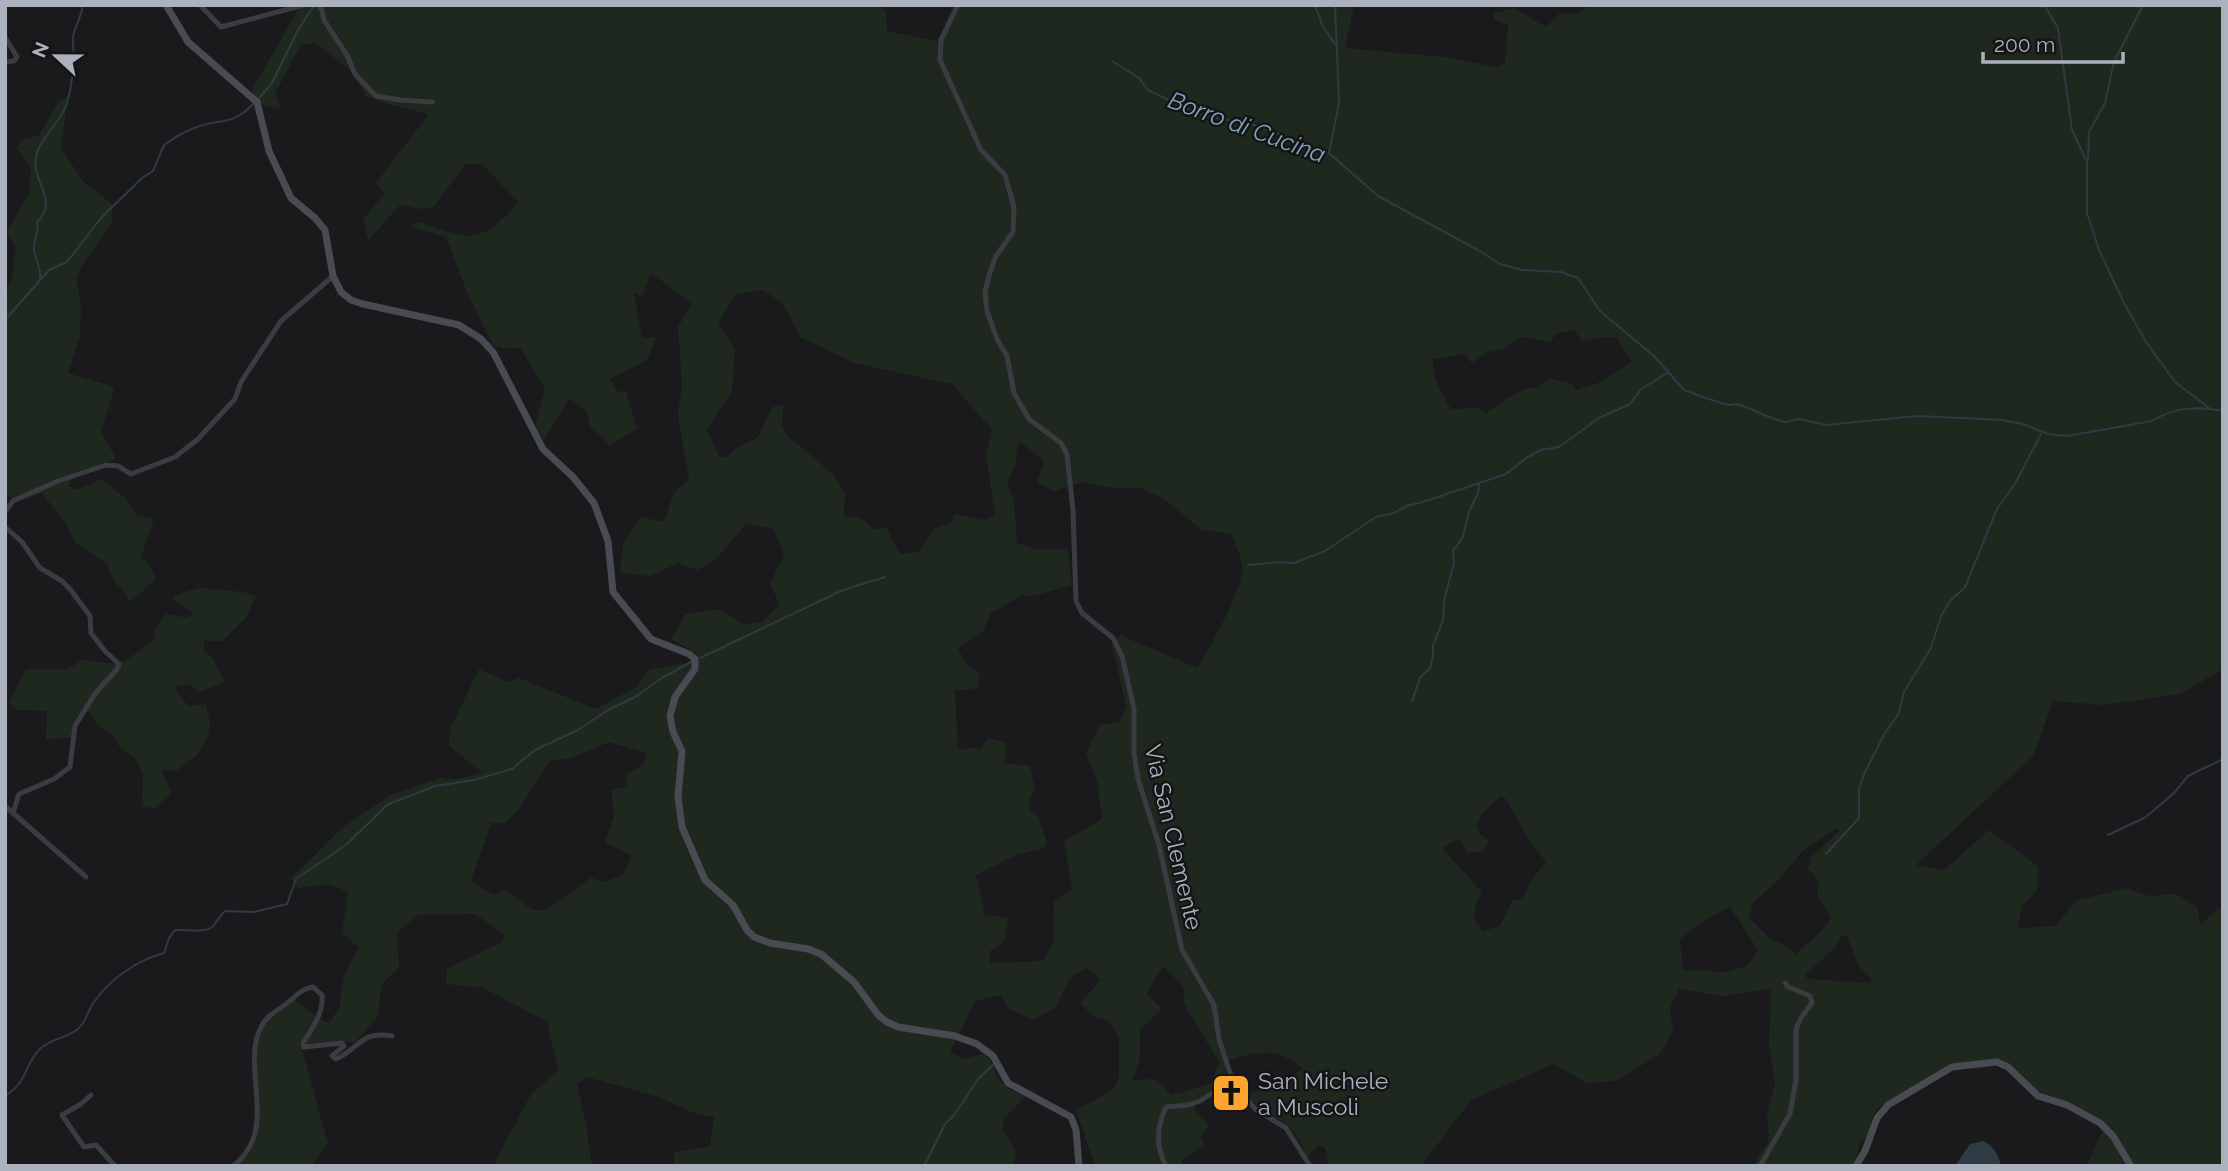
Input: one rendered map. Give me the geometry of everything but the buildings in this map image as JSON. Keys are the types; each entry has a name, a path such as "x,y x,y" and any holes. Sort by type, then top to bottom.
{"main road":[{"path":"166,5 188,42 257,102 269,151 291,198 320,222 325,230 338,289 351,300 460,325 488,345 543,449 583,487 594,503 608,541 613,592 651,639 690,653 695,659 695,669 675,697 670,716 673,732 682,751 678,797 682,827 701,874 709,885 733,905 754,937 770,943 808,949 829,959 854,982 879,1016 887,1022 898,1027 963,1038 989,1052 1008,1083 1071,1117 1076,1130 1079,1166"},
{"path":"1856,1166 1865,1151 1875,1121 1888,1105 1952,1068 1997,1062 2008,1067 2038,1096 2073,1108 2105,1128 2131,1166"}],"street":[{"path":"200,5 221,27 304,5"},
{"path":"318,5 355,74 376,96 432,102"},
{"name":"Via San Clemente","path":"958,5 941,40 940,60 981,150 1005,175 1014,207 1013,232 996,256 990,272 985,292 987,311 997,339 1007,356 1014,393 1029,419 1061,443 1068,454 1076,601 1082,613 1113,639 1122,656 1134,709 1134,752 1138,779 1159,845 1182,950 1213,1005 1219,1039 1233,1080 1259,1113 1286,1128 1310,1166"},
{"path":"5,37 17,57 14,61 5,62"},
{"path":"5,512 13,501 58,481 106,465 118,466 131,474 175,457 198,439 235,399 241,382 281,321 333,276"},
{"path":"5,527 22,542 40,568 71,589 90,616 91,633 119,664 94,695 75,726 70,767 54,779 19,794 12,813"},
{"path":"5,806 86,877"},
{"path":"1760,1166 1790,1114 1796,1080 1796,1029 1812,1003 1810,996 1785,983"},
{"path":"233,1166 253,1144 258,1109 255,1046 267,1017 304,989 313,987 322,995 323,1003 303,1043 304,1048 342,1043 344,1046 332,1056 336,1059 368,1036 392,1036"},
{"path":"1166,1166 1158,1133 1166,1107 1200,1101 1233,1080"},
{"path":"91,1095 82,1104 62,1115 84,1147 96,1145 115,1166"}],"shaded area":[{"path":"301,5 879,5 886,11 887,31 937,41 954,5 1354,5 1345,48 1444,57 1497,67 1505,63 1508,25 1494,19 1494,13 1514,8 1546,27 1560,13 1579,14 1588,5 2223,5 2223,669 2180,694 2104,705 2053,701 2033,756 1916,865 1944,870 1989,830 2039,867 2037,890 2022,906 2018,928 2056,926 2075,901 2126,888 2149,896 2176,894 2197,907 2200,924 2223,906 2223,1166 2087,1166 2105,1124 2041,1094 2005,1061 1998,1059 1958,1064 1880,1106 1873,1115 1868,1135 1859,1144 1857,1159 1851,1166 1753,1166 1769,1140 1767,1116 1775,1082 1769,1045 1771,989 1722,996 1679,989 1670,1008 1673,1031 1661,1053 1618,1080 1588,1084 1554,1064 1471,1100 1421,1166 1329,1166 1325,1148 1318,1145 1307,1157 1299,1139 1287,1124 1259,1108 1247,1094 1290,1082 1292,1076 1303,1069 1277,1054 1259,1053 1229,1060 1224,1081 1198,1100 1194,1110 1209,1125 1200,1139 1205,1144 1182,1161 1182,1166 1095,1166 1076,1110 1113,1090 1119,1077 1119,1036 1108,1020 1094,1017 1080,1003 1101,980 1086,968 1070,978 1055,1008 1033,1020 1009,1009 1001,995 975,1001 950,1052 963,1059 983,1054 990,1060 1001,1082 1025,1097 1004,1119 1003,1130 1016,1151 1013,1166 674,1166 674,1152 710,1146 714,1117 694,1113 659,1097 587,1077 577,1084 587,1127 591,1162 596,1166 493,1166 531,1094 558,1071 547,1021 483,988 446,984 447,969 502,942 505,935 475,914 418,915 397,933 399,968 382,984 377,1018 355,1042 312,1043 302,1049 328,1144 311,1166 237,1166 253,1144 258,1109 255,1046 267,1017 293,999 329,1023 339,1008 344,975 359,948 342,933 348,892 330,884 298,888 291,878 343,827 391,795 440,778 459,779 482,772 449,746 450,729 479,669 507,682 519,678 596,709 636,687 650,669 687,663 697,653 671,639 685,614 720,609 744,625 761,622 780,605 770,583 784,556 774,529 746,524 718,557 698,570 678,563 650,576 620,573 623,543 641,517 664,522 674,492 689,479 678,415 682,384 678,327 692,303 651,273 642,296 634,293 642,338 656,338 647,360 610,379 618,392 626,391 637,429 610,445 590,426 587,412 570,398 544,440 535,427 545,388 520,348 494,347 466,290 446,237 410,226 418,222 462,235 483,233 494,227 518,202 482,164 466,164 433,207 419,209 401,204 368,240 363,219 385,193 376,183 429,114 366,96 351,71 316,43 301,45 275,93 280,108 262,105 251,91","holes":["763,290 783,304 800,337 854,363 952,384 992,430 986,454 995,516 984,520 954,514 952,522 934,529 919,552 900,554 886,527 875,530 861,518 844,516 845,494 834,475 789,437 782,426 783,405 772,407 758,437 732,451 727,458 719,456 707,431 732,393 735,349 718,323 736,294","1574,330 1583,342 1602,337 1618,338 1631,362 1601,382 1576,390 1572,384 1550,378 1536,388 1527,388 1509,397 1486,413 1478,408 1451,409 1435,379 1433,359 1464,354 1472,363 1488,352 1502,350 1521,337 1551,342 1555,334","1021,442 1044,461 1037,482 1053,491 1084,482 1112,488 1140,488 1163,498 1202,530 1231,534 1240,558 1242,575 1225,618 1197,668 1120,635 1112,644 1126,706 1119,723 1100,724 1086,753 1097,781 1102,819 1064,841 1072,888 1054,902 1053,944 1043,961 990,963 990,951 1005,941 1008,918 985,915 976,875 1016,855 1044,848 1047,843 1038,816 1030,810 1029,800 1035,788 1029,765 1004,764 1007,743 988,738 981,748 958,749 955,691 977,688 980,675 967,664 958,649 983,631 991,613 1022,595 1033,596 1072,585 1068,549 1034,549 1017,543 1014,500 1007,482 1016,464 1017,449","609,742 646,753 644,764 626,775 627,787 611,790 614,816 605,842 631,855 624,874 606,882 591,878 545,911 531,909 507,890 493,895 471,881 491,823 504,823 519,809 550,761 572,758","1501,796 1506,799 1530,842 1546,862 1532,879 1522,899 1512,901 1500,926 1483,931 1474,919 1475,907 1482,892 1442,848 1459,839 1468,853 1483,851 1490,841 1483,837 1476,827 1481,815","1836,828 1839,831 1810,858 1808,868 1819,882 1817,894 1831,918 1796,954 1769,938 1749,918 1752,904 1803,851","1730,907 1758,950 1748,965 1728,972 1683,970 1680,939 1702,922","1846,935 1860,968 1871,979 1870,983 1807,979 1806,974 1836,947 1841,936","1164,966 1184,988 1184,1004 1219,1062 1211,1084 1171,1095 1156,1079 1133,1080 1140,1058 1140,1030 1162,1009 1146,993"]},
{"path":"68,97 61,148 83,181 112,204 112,223 81,267 76,279 81,303 80,336 68,373 114,389 101,432 115,457 113,461 73,474 69,486 77,490 101,479 125,498 137,516 154,519 141,557 149,564 156,579 130,602 114,581 107,564 75,542 66,524 42,493 18,501 5,494 5,298 12,276 16,247 6,232 29,194 31,168 16,147 23,139 39,135 60,100"},
{"path":"199,588 243,592 256,596 247,616 222,641 204,641 204,650 213,659 225,682 200,692 189,684 174,688 188,706 206,704 210,723 208,736 198,754 176,771 162,770 171,793 155,809 142,806 143,773 135,759 119,746 111,733 98,726 87,710 83,708 75,723 73,737 46,740 47,711 16,710 9,703 26,669 68,669 84,659 115,663 129,658 155,639 154,630 166,614 188,618 193,613 177,603 172,596"},
{"path":"1983,1141 1995,1151 2001,1166 1955,1166 1970,1144"}],"waterway":[{"path":"40,278 34,246 37,222 46,206 37,174 36,157 68,100 74,64 73,36 83,5"},
{"path":"1315,5 1323,27 1335,44"},
{"path":"1329,153 1339,103 1335,5"},
{"path":"2044,5 2058,28 2072,130 2087,162 2087,213 2099,250 2146,342 2175,382 2209,408"},
{"path":"2088,160 2089,132 2105,103 2114,62 2143,5"},
{"path":"259,98 272,83 299,28 314,6"},
{"name":"Borro di Cucina","path":"1112,61 1139,78 1148,90 1189,110 1258,126 1329,153 1378,196 1500,264 1522,270 1561,272 1578,278 1600,311 1654,356 1684,390 1728,405 1738,404 1785,422 1799,419 1826,425 1918,416 2002,420 2023,424 2048,434 2067,436 2152,421 2186,409 2223,411"},
{"path":"5,320 49,270 67,262 101,218 142,178 153,171 164,145 198,127 235,118 253,104"},
{"path":"1248,565 1294,563 1325,551 1376,517 1506,474 1526,458 1541,450 1559,447 1599,418 1630,404 1641,389 1669,372"},
{"path":"1826,854 1859,818 1859,788 1865,772 1885,733 1898,715 1904,692 1931,648 1941,616 1950,601 1965,587 1997,509 2016,482 2041,434"},
{"path":"1412,701 1420,678 1430,668 1433,645 1443,621 1444,600 1454,563 1453,550 1464,534 1479,485"},
{"path":"700,658 843,590 885,577"},
{"path":"5,1096 18,1085 40,1049 78,1029 94,1002 108,986 134,966 164,953 175,930 211,928 225,911 254,912 287,904 296,879 347,844 387,805 435,786 474,780 512,769 535,750 578,730 691,662"},
{"path":"2108,835 2146,817 2174,793 2188,776 2223,759"},
{"path":"924,1166 945,1124 979,1078 993,1065"}],"place":[{"name":"San Michele a Muscoli","path":"1231,1093"}]}
